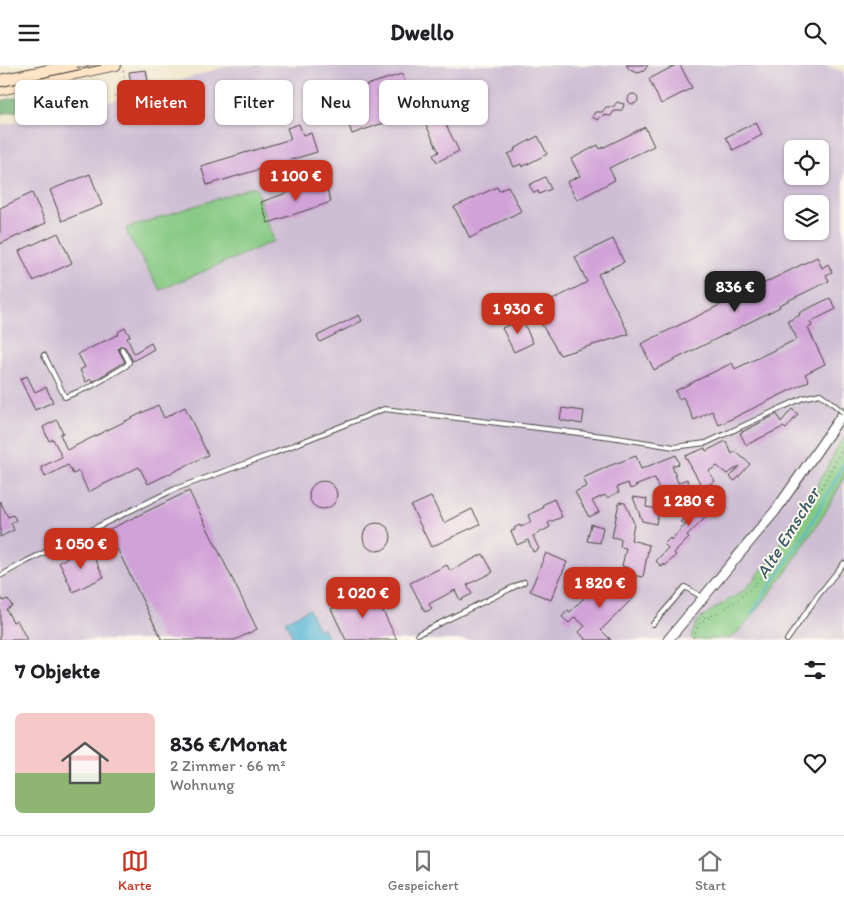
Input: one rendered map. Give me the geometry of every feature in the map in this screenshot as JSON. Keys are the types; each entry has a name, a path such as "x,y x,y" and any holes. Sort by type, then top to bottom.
{"main road":[{"path":"0,80 73,65"},
{"path":"0,90 116,65"}],"street":[{"path":"668,640 776,510 844,413"}],"lane":[{"path":"44,355 65,397 92,386 126,366 128,362 122,349"},
{"path":"0,576 175,489 272,454 384,409 611,437 674,447 706,443 803,398 820,394 844,413"},
{"path":"787,640 844,563"},
{"path":"418,634 524,583"},
{"path":"653,624 685,587 704,598"}],"path":[{"path":"114,96 128,91 122,65"},
{"path":"689,640 693,638 698,625 743,596 772,562 818,493 844,445"},
{"path":"696,607 706,619"}],"shaded area":[{"path":"231,65 825,65 844,72 844,640 0,640 0,125 15,123 15,125 107,125 107,103 117,99 117,125 205,125 205,80 181,80"}],"green space":[{"path":"15,98 15,112 0,114 0,101"},
{"path":"255,186 274,241 160,290 127,233 127,228"},
{"path":"844,436 844,478 825,513 788,569 750,619 732,638 693,640 691,637 696,623 709,612 745,590 769,561 806,506"}],"water":[{"path":"309,609 319,630 323,628 329,640 294,640 285,621"}],"building":[{"path":"626,65 648,65 644,71 638,73 630,70"},
{"path":"676,65 680,65 692,88 661,104 649,79"},
{"path":"146,70 148,80 130,80 129,72"},
{"path":"402,74 404,80 383,80"},
{"path":"379,81 379,125 352,134 349,125 369,125 369,84"},
{"path":"631,94 635,94 638,99 637,103 631,104 628,101 628,97"},
{"path":"617,102 624,104 621,111 614,111 611,116 603,115 598,120 592,117 595,112 602,112 606,107 613,107"},
{"path":"756,122 762,135 733,150 726,137"},
{"path":"299,124 303,135 311,133 317,152 207,185 201,166 291,139 287,128"},
{"path":"426,125 446,125 459,151 437,162 433,155 439,152"},
{"path":"645,127 654,146 609,168 615,180 577,200 567,182 580,176 571,159 598,145 600,149"},
{"path":"538,136 547,154 522,167 521,164 514,167 508,154"},
{"path":"90,174 102,205 62,221 50,190"},
{"path":"545,177 551,189 539,194 538,191 534,193 529,185"},
{"path":"324,180 331,202 268,223 261,202"},
{"path":"508,186 521,211 470,238 454,207 497,187 499,191"},
{"path":"32,193 46,223 0,244 0,208"},
{"path":"58,233 72,263 33,281 19,251"},
{"path":"613,239 624,262 598,274 629,334 560,355 533,310 587,282 575,257"},
{"path":"817,257 822,268 828,264 832,272 826,275 829,281 654,370 641,344"},
{"path":"830,298 836,309 810,322 812,326 808,328 825,364 805,374 809,381 719,425 712,411 694,420 683,397 679,399 675,391 732,363 735,369 797,339 788,321 800,315 799,313"},
{"path":"359,315 362,321 320,342 317,336"},
{"path":"522,319 533,343 514,352 502,328"},
{"path":"125,328 130,336 127,338 134,353 151,343 154,349 133,361 125,347 121,346 118,349 125,362 92,382 91,379 86,382 80,370 85,367 78,354 119,334 118,332"},
{"path":"27,376 35,392 46,387 53,402 35,410 20,379"},
{"path":"158,405 164,418 185,407 208,455 148,484 139,467 88,492 79,471 73,474 68,465 45,477 41,467 62,457 53,439 49,441 43,427 57,420 63,433 60,434 67,450"},
{"path":"562,408 584,411 582,424 560,420"},
{"path":"792,409 798,414 786,429 783,427 746,445 740,433 777,414 781,422"},
{"path":"726,441 732,454 735,451 750,464 735,481 730,477 740,466 727,474 717,466 709,471 715,481 703,488 685,456 705,448 706,451"},
{"path":"676,455 679,464 672,466 678,483 687,479 693,494 687,497 690,503 675,510 672,504 670,505 663,487 661,497 655,478 630,489 628,483 617,487 619,492 607,498 605,495 592,501 599,512 589,517 575,492 587,486 583,478 636,456 641,469"},
{"path":"323,481 333,485 337,495 333,505 323,509 313,505 309,495 313,485"},
{"path":"189,491 257,629 235,640 162,640 108,530"},
{"path":"718,491 725,498 687,536 689,538 674,553 676,555 662,567 656,561 668,548 664,544 670,538 671,540 686,524 680,522 701,501 705,505"},
{"path":"431,497 444,523 472,509 480,524 431,547 411,506"},
{"path":"633,497 647,499 646,507 659,509 656,524 642,521"},
{"path":"554,499 562,517 548,523 550,527 533,536 539,549 533,552 528,540 517,545 511,531 520,525 521,527 531,522 528,515 543,508 542,505"},
{"path":"0,501 8,517 13,515 16,520 11,523 14,530 0,537"},
{"path":"619,502 625,503 634,523 631,540 649,545 643,577 627,574 629,568 622,566 626,548 620,547 621,539 612,537"},
{"path":"377,523 387,527 391,537 387,547 377,551 367,547 363,537 367,527"},
{"path":"591,524 603,527 600,543 587,541"},
{"path":"89,548 104,577 73,592 59,562"},
{"path":"546,553 567,562 551,600 530,591"},
{"path":"483,554 493,572 467,585 472,594 460,600 455,590 429,604 432,609 425,612 410,583 447,565 450,571"},
{"path":"604,578 619,583 634,597 601,630 611,640 586,640 579,632 585,626 575,617 569,623 562,617 568,610 570,612"},
{"path":"372,589 397,640 346,640 331,609"},
{"path":"0,596 3,601 8,599 12,606 6,609 13,622 17,620 27,640 0,640"}],"waterway":[{"name":"Alte Emscher","path":"751,614 806,533 844,464"}],"tram line":[{"path":"0,87 101,65"}]}
